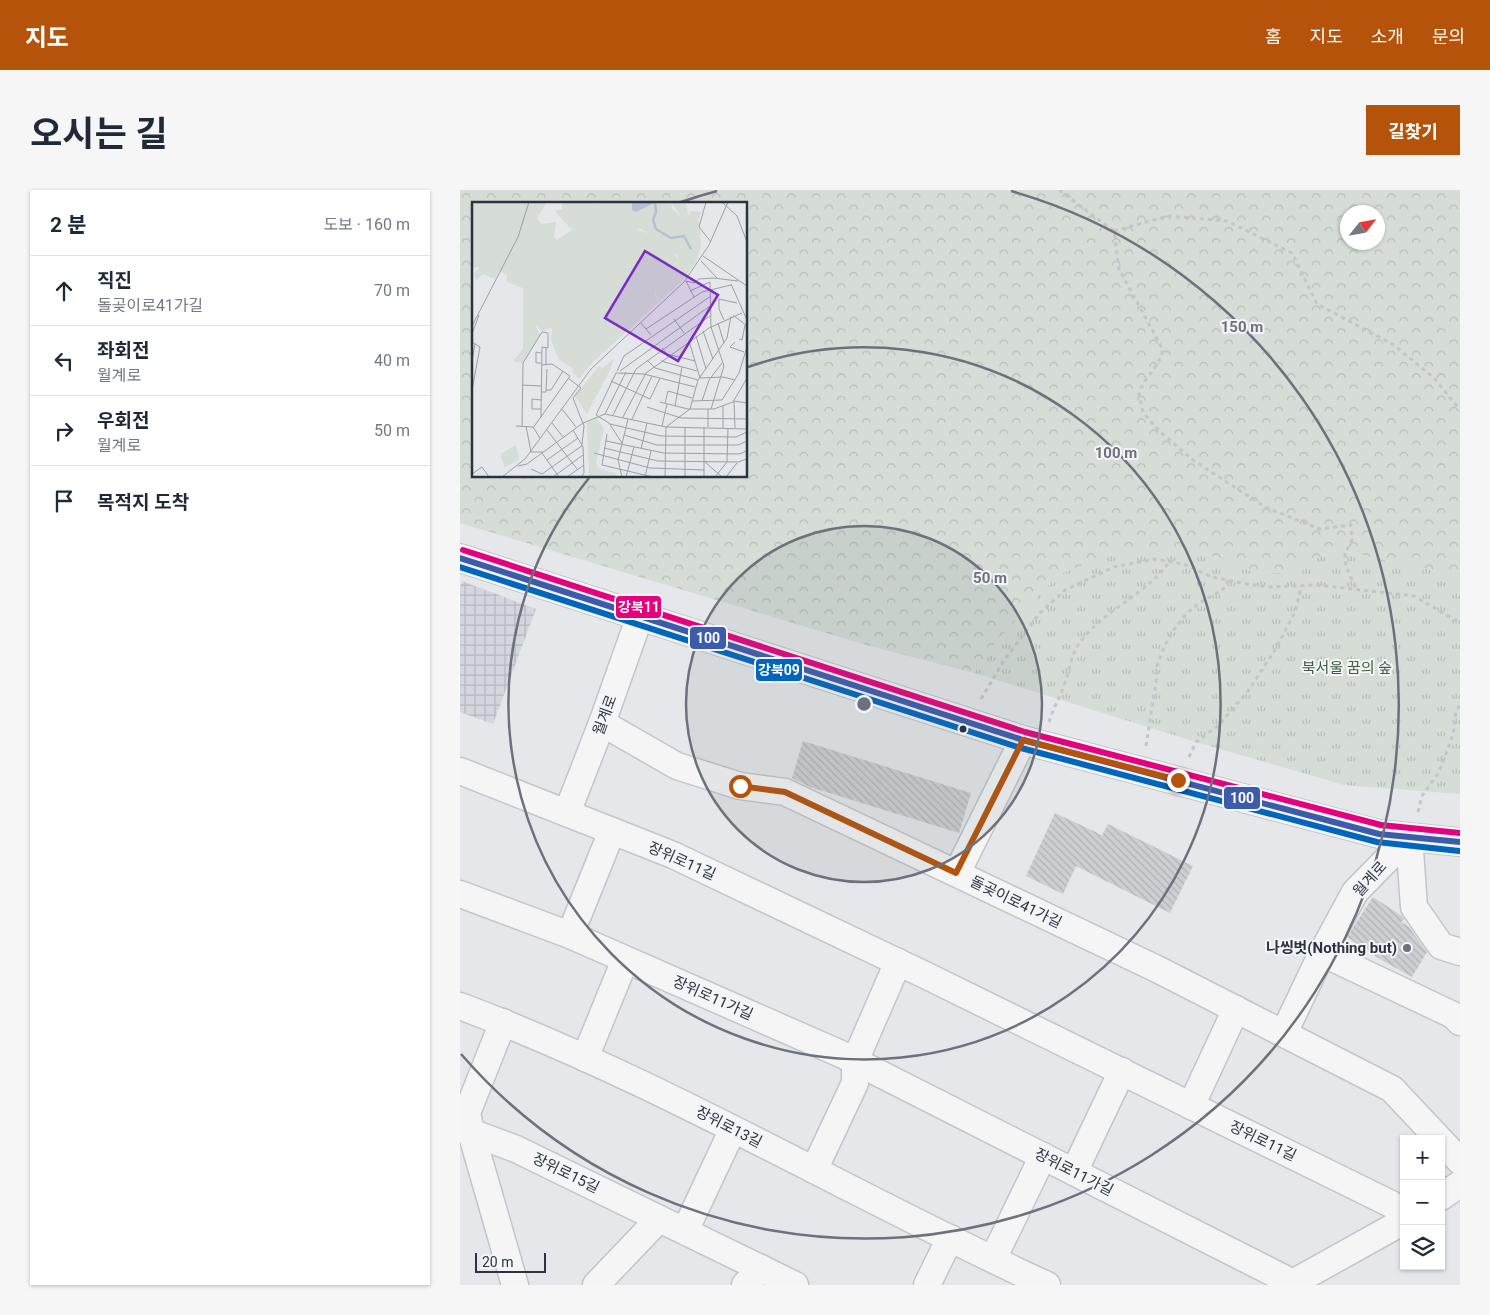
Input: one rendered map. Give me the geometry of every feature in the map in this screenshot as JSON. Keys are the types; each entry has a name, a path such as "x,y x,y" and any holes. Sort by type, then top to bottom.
{"main road":[{"path":"460,558 1032,742 1378,834 1460,842"}],"street":[{"name":"월계로","path":"568,812 640,616"},
{"name":"돌곶이로41가길","path":"602,723 677,766 740,786 785,792 1158,969 1392,1089 1435,1135"},
{"path":"956,873 1032,742"},
{"name":"장위로11길","path":"460,771 673,855 898,962 1391,1204 1400,1210"},
{"path":"570,935 612,830"},
{"name":"월계로","path":"1284,1033 1322,953 1355,892 1412,837"},
{"path":"1412,837 1414,907 1441,946 1460,952"},
{"name":"장위로11가길","path":"460,894 570,935 855,1062 1043,1156 1291,1284"},
{"path":"1322,953 1453,1015 1460,1022"},
{"path":"585,1058 625,960"},
{"path":"814,1170 855,1083 855,1062 898,962"},
{"name":"장위로13길","path":"460,1006 503,1022 643,1084 1047,1285"},
{"path":"1191,1106 1236,1009"},
{"path":"503,1022 467,1112 465,1130 515,1285"},
{"path":"1074,1172 1122,1072"},
{"path":"685,1231 733,1129"},
{"name":"장위로15길","path":"465,1130 516,1149 685,1231 753,1277 795,1285"},
{"name":"돌곶이로41가길","path":"1445,1145 1460,1161"},
{"path":"993,1259 1043,1156"},
{"path":"1445,1194 1460,1184"},
{"path":"596,1285 660,1219"},
{"path":"1291,1284 1400,1222"},
{"path":"927,1285 950,1238"}],"path":[{"path":"1059,190 1114,231 1119,269 1163,350 1139,394 1143,412 1158,430 1193,460 1265,507 1320,529 1352,526 1352,539 1345,554 1346,566 1356,589"},
{"path":"1114,231 1168,216 1226,221 1292,252 1317,304 1394,345 1434,378 1460,410"},
{"path":"967,722 1005,659 1039,614 1065,590 1114,567 1155,559 1184,564 1212,576 1228,580 1270,587 1317,585 1414,596 1460,623"},
{"path":"1032,742 1054,708 1080,641 1110,613 1151,582 1169,562"},
{"path":"1140,771 1152,713 1157,666 1164,646 1186,613 1199,603 1221,591 1228,580"},
{"path":"1178,780 1196,742 1219,725 1248,691 1275,650 1296,610 1302,586"},
{"path":"1412,837 1422,796 1440,772 1453,735 1456,711 1460,705"}],"shaded area":[{"path":"462,581 536,609 493,724 460,712 460,587"}],"green space":[{"path":"460,190 1460,190 1460,582 1442,572 1342,551 1331,552 1281,573 1254,572 1194,550 1058,575 995,643 974,673 866,645 460,523"},
{"name":"북서울 꿈의 숲","path":"1121,550 1194,550 1254,572 1281,573 1331,552 1342,551 1442,572 1460,582 1460,794 1344,785 1196,742 974,673 995,643 1058,575"}],"building":[{"path":"803,741 971,793 959,833 810,787 792,778"},
{"path":"1055,813 1102,835 1108,824 1193,866 1170,913 1076,866 1063,894 1026,876"},
{"path":"1373,897 1402,916 1404,919 1401,922 1409,927 1427,952 1412,977 1378,958 1347,937"}],"transit line":[{"name":"강북11","path":"463,550 1025,732 1381,825 1460,833"},
{"name":"100","path":"460,558 1023,740 1379,834 1460,842"},
{"name":"강북09","path":"460,567 1021,748 1377,842 1459,851"}],"place":[{"name":"나씽벗(Nothing but)","path":"1407,948"}],"route":[{"path":"740,786 785,792 956,873 1023,740 1178,780"}]}
